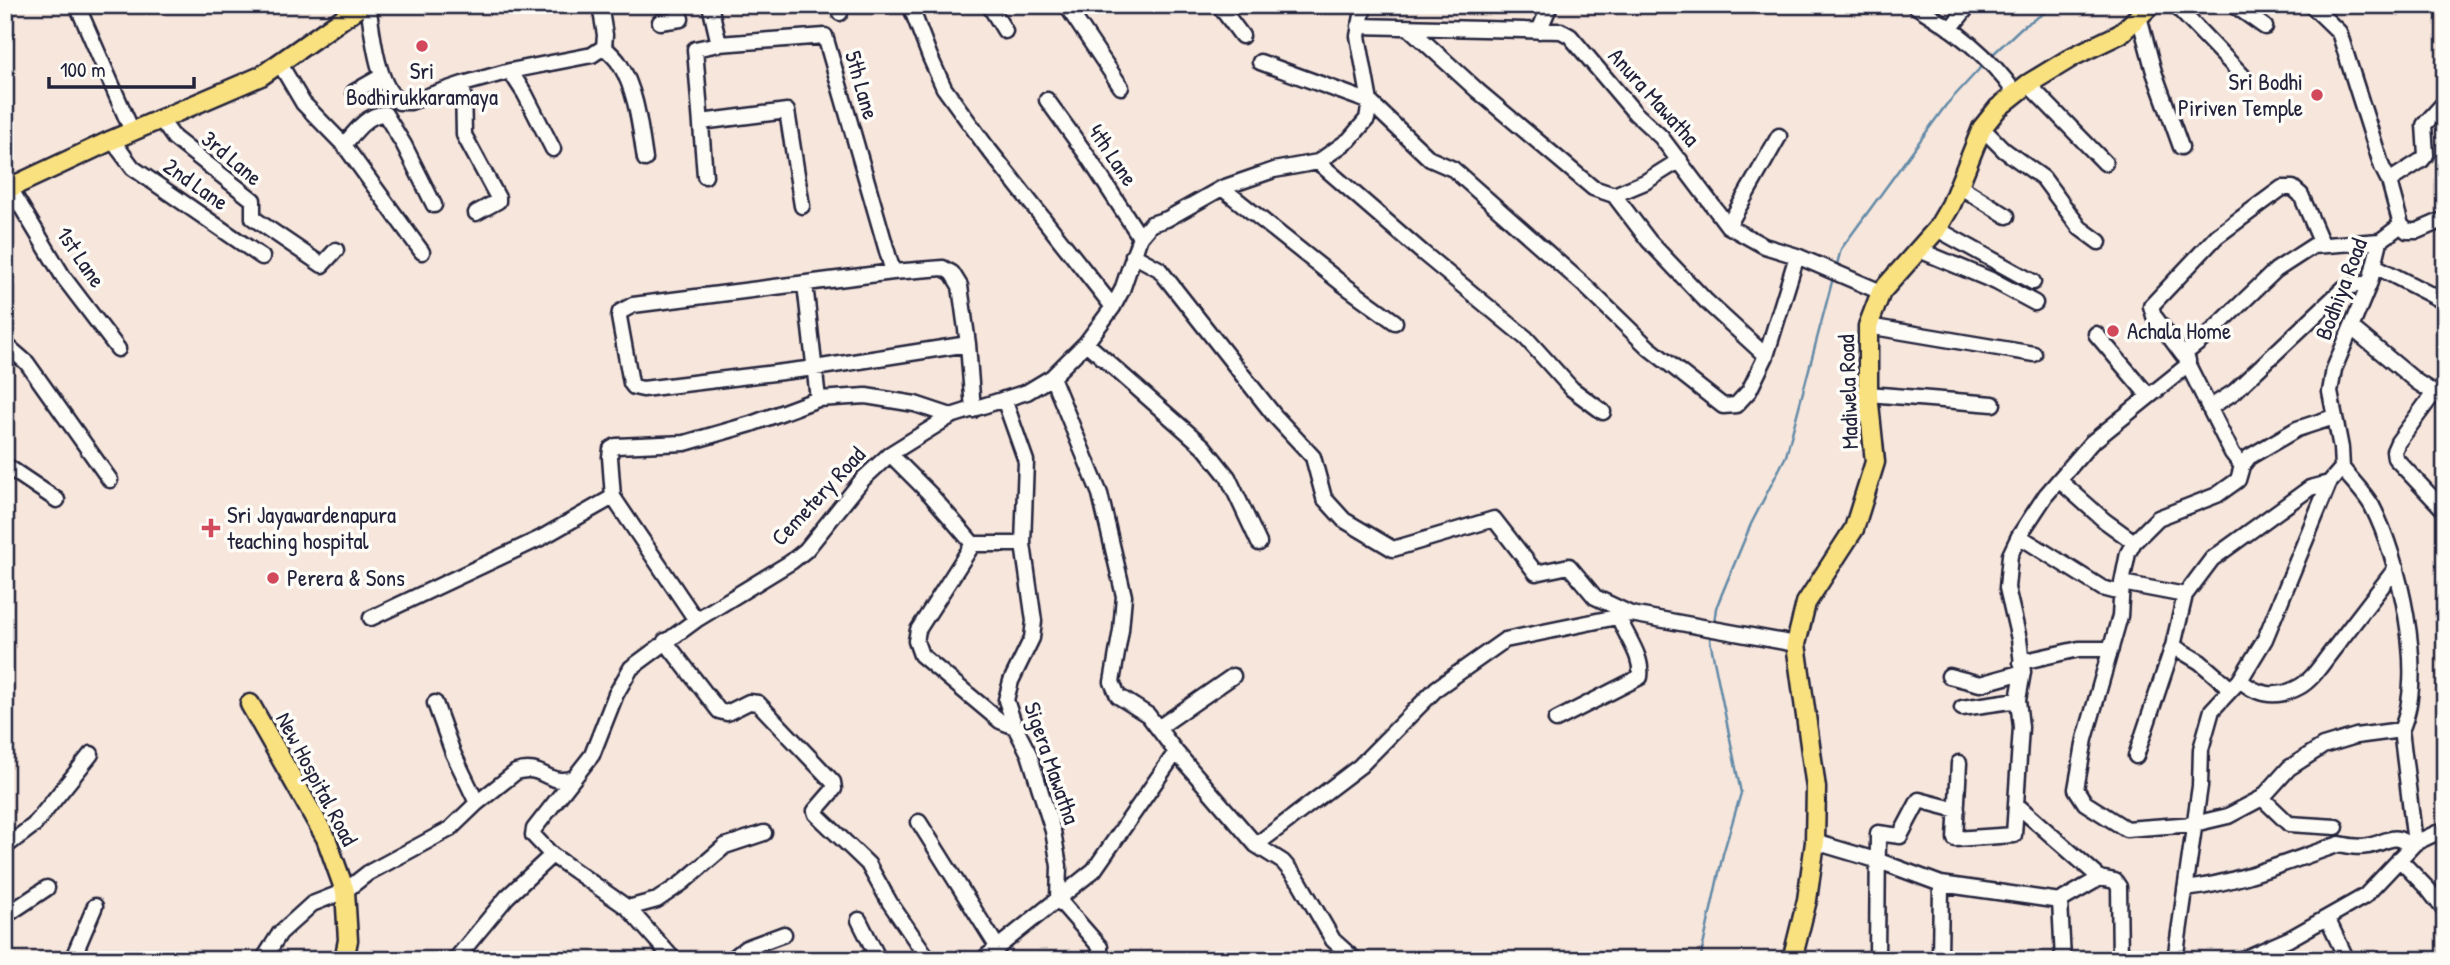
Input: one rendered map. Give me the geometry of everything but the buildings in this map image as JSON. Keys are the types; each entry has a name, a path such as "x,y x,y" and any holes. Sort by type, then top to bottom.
{"main road":[{"path":"7,189 112,139 261,76 362,5"},
{"name":"Madiwela Road","path":"1792,960 1807,901 1815,842 1816,788 1796,644 1806,603 1854,529 1875,461 1868,394 1868,326 1881,292 1937,229 1951,205 1982,128 1998,108 2022,88 2074,56 2120,34 2145,11"},
{"name":"New Hospital Road","path":"250,704 326,838 345,891 348,940 344,960"}],"street":[{"path":"77,5 132,131"},
{"path":"368,5 382,76 390,94 398,102 410,102 463,84 592,55 604,47"},
{"path":"600,5 604,47 619,63 629,85 638,112 645,159"},
{"path":"660,22 681,19 677,5"},
{"path":"710,5 719,44"},
{"path":"911,5 944,88 986,146 1113,307"},
{"path":"989,5 1005,30"},
{"path":"1066,5 1121,87"},
{"path":"1219,5 1242,36"},
{"path":"1140,237 1150,224 1167,219 1222,188 1274,170 1318,162 1349,140 1367,119 1370,102 1358,36 1364,5"},
{"path":"1539,31 1550,5"},
{"path":"1914,5 1951,28 2105,163"},
{"path":"1951,28 1969,5"},
{"path":"2175,5 2244,77"},
{"path":"2234,5 2265,27"},
{"name":"Bodhiya Road","path":"2311,5 2339,32 2401,225 2380,241 2370,282 2334,369 2330,392 2341,448 2342,468"},
{"path":"2145,11 2154,72 2181,147"},
{"name":"Anura Mawatha","path":"1359,26 1561,31 1570,36 1635,113 1661,137 1728,226 1764,246 1797,256 1881,292"},
{"path":"1409,28 1593,188 1614,195 1649,241 1706,301 1766,356"},
{"name":"5th Lane","path":"705,176 695,49 719,44 825,36 893,272"},
{"path":"1260,62 1370,102 1430,159 1464,177 1584,285 1649,348 1723,406 1736,405 1749,391 1766,356 1797,256"},
{"path":"280,64 303,103 344,145 422,251"},
{"path":"510,72 525,94 554,149"},
{"path":"354,92 382,76"},
{"path":"463,84 464,135 498,198 498,201 476,213"},
{"name":"4th Lane","path":"1047,100 1140,237"},
{"path":"2389,181 2426,155 2424,125 2445,102"},
{"path":"701,122 787,111 802,206"},
{"path":"344,145 366,120 380,113 385,114 434,205"},
{"name":"3rd Lane","path":"161,120 174,138 253,200 253,218 322,265 336,250"},
{"path":"1982,128 2004,150 2043,178 2080,228 2099,242"},
{"path":"1728,226 1779,136"},
{"name":"2nd Lane","path":"112,139 133,168 262,257"},
{"path":"1614,195 1645,182 1680,160"},
{"path":"1318,162 1526,338 1572,389 1603,412"},
{"path":"1959,186 2007,216"},
{"path":"1222,188 1395,322"},
{"path":"2242,466 2232,453 2185,360 2154,316 2151,306 2217,236 2282,188 2293,188 2301,195 2322,244"},
{"name":"1st Lane","path":"7,189 64,278 118,349"},
{"path":"2401,225 2407,232 2417,231 2445,219"},
{"path":"1937,229 2034,282"},
{"name":"Cemetery Road","path":"552,855 533,835 534,828 592,755 616,694 631,668 696,620 806,550 863,479 890,454 951,416 1027,392 1052,377 1086,343 1113,307 1122,290 1140,237"},
{"path":"1959,763 1955,839 2014,835 2021,727 2018,700 2022,667 2019,639 2007,588 2010,555 2046,495 2091,443 2148,396 2276,270 2313,246 2380,241"},
{"path":"1919,250 1996,282 2035,303"},
{"path":"1133,255 1159,269 1274,415 1312,457 1324,498 1344,520 1393,549 1494,519 1536,573 1569,566 1595,597 1624,615 1796,644"},
{"path":"2375,266 2445,302"},
{"path":"968,344 815,368 643,389 634,387 631,383 619,317 620,312 633,305 943,268 952,273 960,286 968,344 973,410"},
{"path":"2209,408 2234,392 2344,288 2370,282"},
{"path":"805,284 818,399"},
{"path":"1868,326 2034,354"},
{"path":"2352,328 2439,397 2398,442 2394,451 2395,458 2445,511"},
{"path":"2096,334 2148,396"},
{"path":"1086,343 1204,447 1228,477 1259,542"},
{"path":"5,345 27,363 110,480"},
{"path":"1052,377 1100,494 1124,596 1112,682 1118,696 1148,715 1176,752 1256,845 1283,862 1299,881 1333,940 1355,960"},
{"path":"1868,394 1993,404"},
{"path":"696,620 613,497 611,449 616,446 685,443 751,424 818,399 866,397 915,404 951,416"},
{"name":"Sigera Mawatha","path":"1004,399 1026,461 1023,544 1034,621 1032,638 1011,681 1006,700 1015,727 1029,754 1053,831 1059,866 1058,899"},
{"path":"2334,416 2297,429 2249,457 2242,466 2238,480 2217,495 2158,518 2134,542 2128,553 2120,616 2085,739 2076,789 2085,803 2126,829 2194,824 2228,817 2262,798 2290,768 2323,746 2356,736 2401,730"},
{"path":"890,454 930,494 972,544 1023,544"},
{"path":"5,465 57,500"},
{"path":"2175,960 2200,786 2202,749 2212,710 2235,685 2265,639 2329,484 2342,468 2371,505 2396,568 2413,658 2406,719 2401,730 2413,845"},
{"path":"2060,481 2105,521 2134,542"},
{"path":"2136,756 2173,646 2185,595 2212,559 2310,488 2329,484"},
{"path":"371,618 541,538 613,497"},
{"path":"2019,536 2102,588 2185,595"},
{"path":"972,544 918,629 916,641 921,655 1000,721 1015,727"},
{"path":"2173,646 2235,685 2265,695 2281,695 2302,686 2319,668 2396,568"},
{"path":"1556,720 1640,677 1642,663 1624,633 1624,615"},
{"path":"1256,845 1360,766 1437,688 1505,640 1624,615"},
{"path":"665,641 719,711 727,713 749,702 758,703 832,782 834,789 816,814 867,864 929,960"},
{"path":"1949,676 1980,684 2079,649 2111,649"},
{"path":"1158,728 1233,676"},
{"path":"1962,708 2018,700"},
{"path":"435,703 453,753 477,803"},
{"path":"982,960 1094,870 1176,752"},
{"path":"5,847 34,825 91,754"},
{"path":"264,960 279,933 312,905 345,891 368,873 450,829 516,772 523,769 539,770 553,780 563,782 574,778"},
{"path":"2262,798 2289,824 2336,827"},
{"path":"1877,960 1878,833 1900,836 1919,800 1957,810"},
{"path":"2017,805 2100,878 2115,881 2119,887 2120,960"},
{"path":"919,822 998,948"},
{"path":"2241,960 2289,939 2365,896 2413,845 2445,829"},
{"path":"628,908 657,900 682,883 725,846 764,833"},
{"path":"2185,889 2222,883 2340,844 2370,846 2393,838 2413,845"},
{"path":"1815,842 1879,861 1941,884 2060,901 2100,878"},
{"path":"455,960 507,897 552,855 628,908 668,957"},
{"path":"2399,859 2445,911"},
{"path":"1940,960 1941,884"},
{"path":"5,916 47,888"},
{"path":"1058,899 1100,947 1100,960"},
{"path":"2060,901 2063,960"},
{"path":"72,960 95,906"},
{"path":"2327,918 2347,960"},
{"path":"859,920 879,960"},
{"path":"730,960 746,948 784,934"}],"waterway":[{"path":"1991,56 2022,27 2057,5"},
{"path":"1836,268 1841,249 1946,105 1983,65"},
{"path":"1714,624 1716,608 1751,524 1786,456 1833,278"},
{"path":"1700,960 1723,854 1741,793 1710,640 1712,634"}],"place":[{"name":"Sri Bodhirukkaramaya","path":"422,46"},
{"name":"Sri Bodhi Piriven Temple","path":"2317,95"},
{"name":"Achala Home","path":"2113,331"},
{"name":"Sri Jayawardenapura teaching hospital","path":"211,528"},
{"name":"Perera & Sons","path":"273,578"}]}
